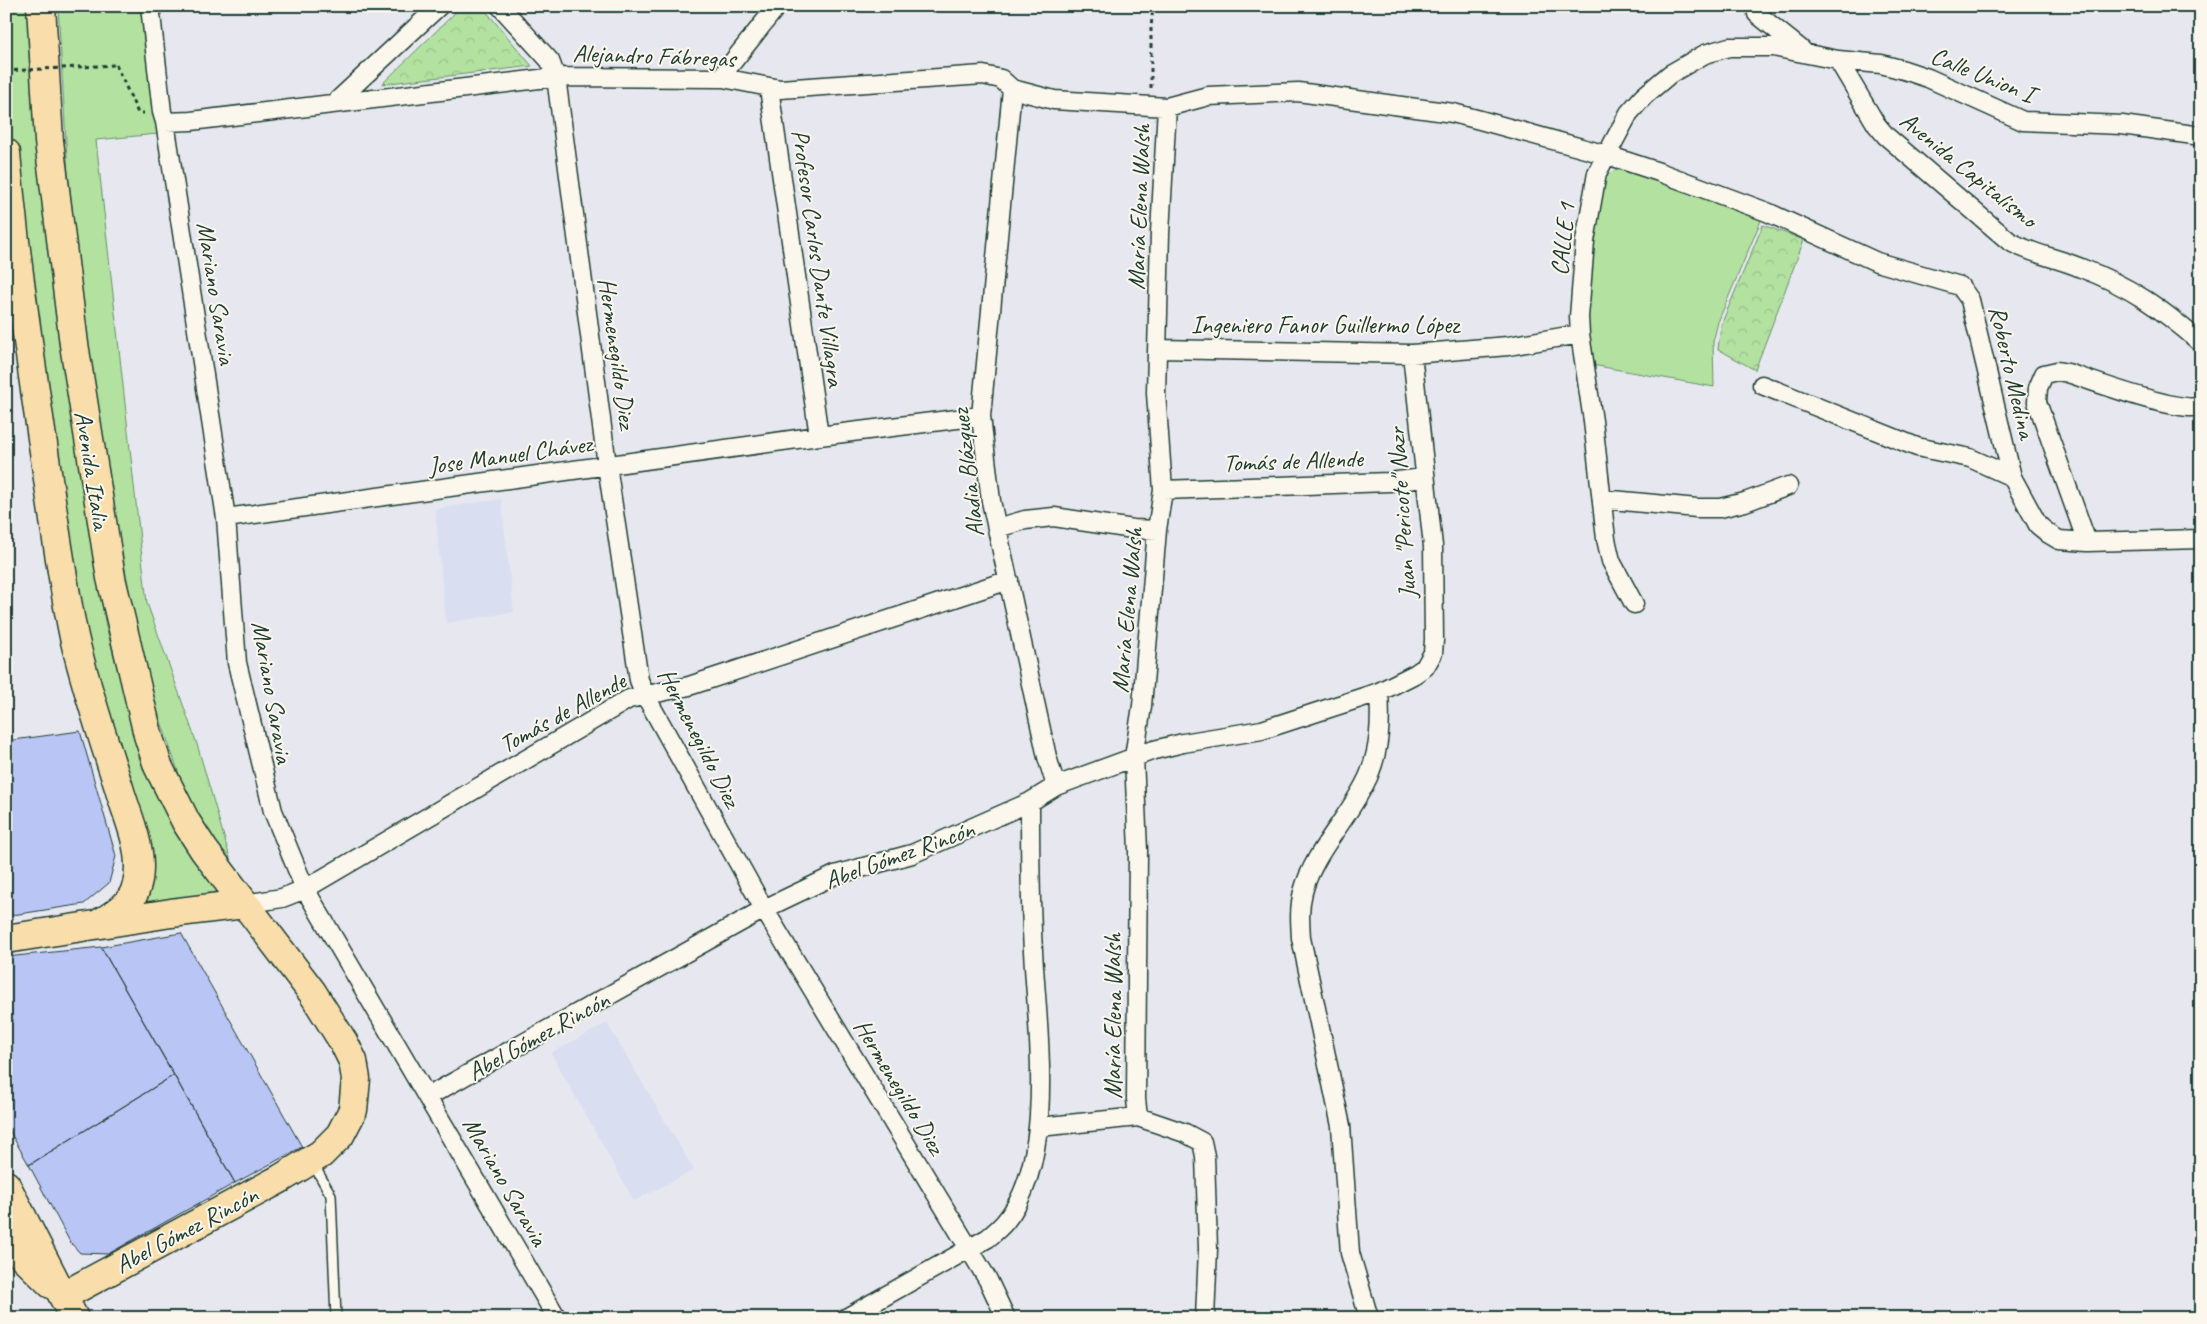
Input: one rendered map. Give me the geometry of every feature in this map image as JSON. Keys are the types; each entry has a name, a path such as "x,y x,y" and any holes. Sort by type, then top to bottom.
{"main road":[{"name":"Avenida Italia","path":"41,6 49,141 74,344 100,518 118,613 148,735 161,773 186,822 244,904 312,992 344,1043 352,1061 356,1079 355,1089"},
{"name":"Avenida Italia","path":"6,153 28,340 57,540 74,636 132,832 139,864 138,882 134,894 127,905 114,916 98,924"},
{"path":"6,939 244,904"},
{"name":"Abel Gómez Rincón","path":"68,1307 321,1154 340,1135 353,1110 355,1089"},
{"path":"6,1185 18,1204 68,1307"},
{"path":"6,1240 68,1307"}],"street":[{"name":"Mariano Saravia","path":"150,6 164,117 226,518 237,663 273,811 305,889 557,1318"},
{"path":"336,102 439,6"},
{"name":"Hermenegildo Diez","path":"500,6 550,61 556,77 607,465 639,680 645,695 764,909 970,1249 988,1280 1006,1318"},
{"path":"723,78 727,69 777,6"},
{"path":"1741,46 1757,30 1760,23 1754,10"},
{"path":"1754,10 1784,37 1807,53"},
{"name":"CALLE 1","path":"1634,604 1612,561 1606,539 1580,334 1579,317 1585,241 1592,188 1597,173 1629,113 1644,96 1670,74 1705,54 1729,47 1773,47 1838,60"},
{"name":"Calle Union I","path":"1838,60 1881,64 1904,70 1928,78 2023,121 2122,125 2201,136"},
{"name":"Avenida Capitalismo","path":"1838,60 1876,124 1886,136 2009,241 2020,248 2082,268 2140,295 2168,315 2201,344"},
{"name":"Alejandro Fábregas","path":"164,117 191,121 336,102 556,77 723,78 780,89 983,75 1001,79 1012,89 1054,100 1159,107"},
{"name":"Profesor Carlos Dante Villagra","path":"769,88 819,436"},
{"name":"Aladia Blázquez","path":"1012,89 980,416 991,501 1047,757 1056,786"},
{"name":"Roberto Medina","path":"1159,107 1208,96 1298,92 1453,113 1508,126 1659,172 1767,212 1877,262 1960,286 1970,300 2012,478 2038,525 2048,534 2059,540 2087,542 2201,539"},
{"name":"María Elena Walsh","path":"1138,1117 1136,1099 1138,851 1134,757 1142,706 1163,490 1156,393 1160,233 1159,107"},
{"name":"Ingeniero Fanor Guillermo López","path":"1158,349 1412,354 1508,346 1580,334"},
{"name":"Juan \"Pericote\" Nazr","path":"1412,354 1424,478 1430,507 1433,546 1434,630 1432,653 1425,667"},
{"path":"2087,542 2038,402 2038,388 2044,374 2057,371 2068,372 2138,397 2185,407 2201,406"},
{"path":"1762,385 1917,447 1970,458 2012,478"},
{"name":"Jose Manuel Chávez","path":"226,518 819,436 980,416"},
{"name":"Tomás de Allende","path":"1163,490 1389,482 1424,478"},
{"path":"1602,499 1697,508 1720,508 1745,502 1788,486"},
{"path":"997,528 1032,518 1054,517 1133,529 1158,530"},
{"name":"Tomás de Allende","path":"244,904 282,898 305,889 629,699 689,686 1009,580"},
{"name":"Abel Gómez Rincón","path":"427,1097 764,909 835,875 912,854 1030,802 1056,786 1134,757 1183,743 1271,728 1379,692 1425,667"},
{"path":"1369,1318 1350,1253 1340,1126 1301,938 1300,909 1303,891 1310,872 1368,776 1377,750 1380,732 1379,692"},
{"path":"846,1318 988,1238 1005,1222 1021,1195 1028,1176 1039,1127 1039,1079 1031,911 1030,802"},
{"path":"1039,1127 1138,1117 1186,1132 1202,1142 1205,1156 1208,1229 1205,1318"}],"lane":[{"path":"310,1160 331,1195 336,1318"}],"path":[{"path":"1153,6 1151,28 1159,107"},
{"path":"6,71 116,65 138,113 164,117"}],"shaded area":[{"path":"501,499 514,612 446,623 435,509"},
{"path":"607,1023 694,1170 634,1201 551,1053"}],"green space":[{"path":"6,6 29,6 70,398 105,622 132,725 172,826 224,894 133,908 144,881 88,652 12,153 6,49"},
{"path":"58,6 140,6 157,134 96,140 147,603 197,744 237,882 192,812 144,672 96,410 68,175"},
{"path":"462,6 485,10 532,66 382,84"},
{"path":"1635,170 1762,218 1718,322 1713,342 1714,387 1592,365 1588,322 1589,277 1601,182 1613,171"},
{"path":"1763,225 1804,240 1755,370 1718,349 1721,325"}],"building":[{"path":"80,731 116,856 109,883 84,904 6,916 6,741"},
{"path":"181,933 302,1147 235,1183 101,947"},
{"path":"101,947 174,1075 29,1165 6,1125 6,957"},
{"path":"174,1075 235,1183 108,1254 80,1253 70,1242 29,1165"}]}
